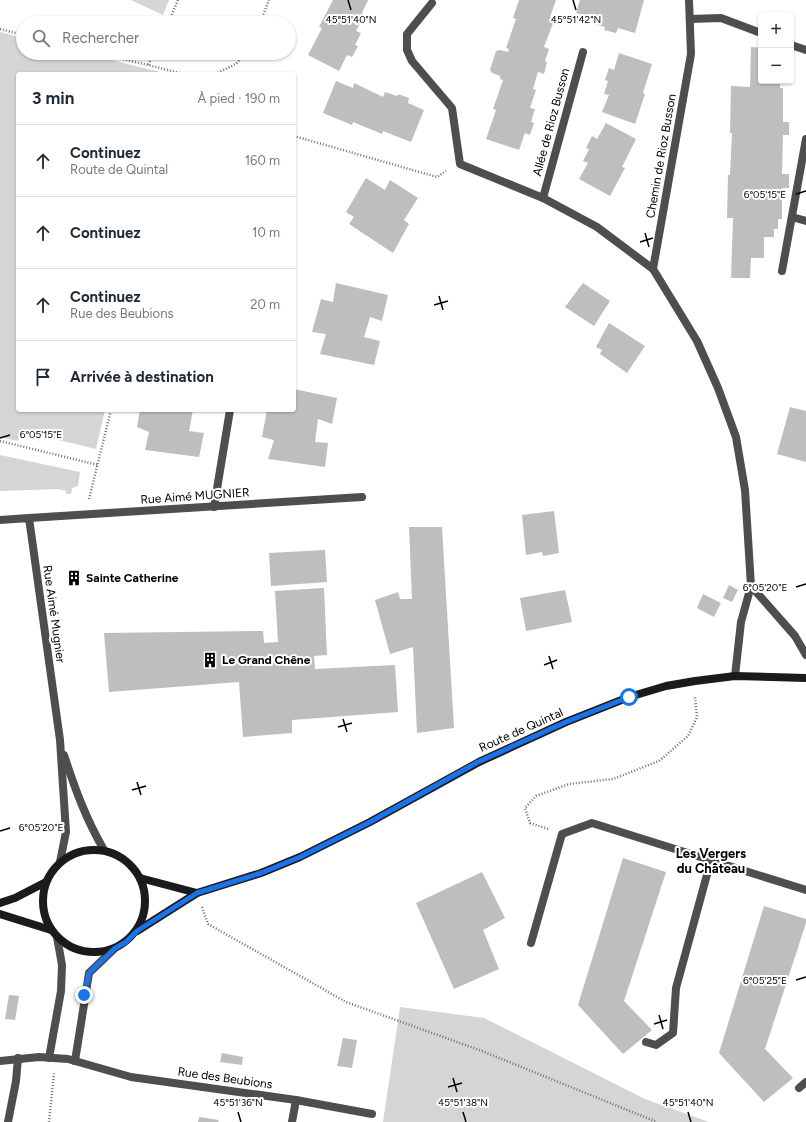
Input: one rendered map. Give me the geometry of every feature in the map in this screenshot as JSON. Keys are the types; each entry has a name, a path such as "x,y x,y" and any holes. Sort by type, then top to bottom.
{"street":[{"name":"Chemin de Rioz Busson","path":"653,269 691,54 689,0"},
{"path":"432,3 407,34 407,50 412,61 452,108 460,164"},
{"path":"690,18 721,18 758,32"},
{"path":"794,45 806,50"},
{"name":"Allée de Rioz Busson","path":"543,198 583,52"},
{"path":"782,271 806,139"},
{"name":"Allée de Rioz Busson","path":"460,164 543,198 597,227 653,269"},
{"path":"792,217 806,220"},
{"path":"653,269 697,341 718,388 736,438 745,490 751,586 741,622 735,676"},
{"path":"214,507 230,412"},
{"name":"Rue Aimé MUGNIER","path":"29,518 362,497"},
{"path":"0,520 29,518"},
{"name":"Rue Aimé Mugnier","path":"29,518 60,740 66,832 60,862"},
{"path":"751,586 795,636 806,655"},
{"name":"Route de Quintal","path":"137,931 197,893 261,873 326,845 478,762 629,697 666,686 735,676 806,678"},
{"name":"Rue Aimé Mugnier","path":"60,740 78,800 89,825 104,850"},
{"path":"531,943 562,834 592,823 806,890"},
{"path":"75,1061 89,973 114,949 126,942 137,931 143,918 146,905 145,891 140,878 131,865 118,856 104,850 81,851 60,862 52,871 46,882 43,904 44,915 51,930 69,947 84,952 99,953 114,949"},
{"path":"646,1042 656,1045 673,1033 676,988 711,860"},
{"path":"140,878 197,893"},
{"path":"0,903 15,898 46,882"},
{"path":"0,914 51,930"},
{"path":"52,1058 61,991 62,965 57,937"},
{"path":"8,1122 18,1058"},
{"name":"Rue des Beubions","path":"0,1061 18,1058 52,1058 75,1061 131,1077 296,1100 372,1114"},
{"path":"799,1088 806,1082"},
{"path":"292,1122 296,1100"}],"path":[{"path":"171,16 178,0"},
{"path":"263,16 269,0"},
{"path":"0,29 16,33"},
{"path":"127,60 176,72"},
{"path":"148,65 150,60"},
{"path":"219,72 236,64 239,60"},
{"path":"296,137 437,177 460,164"},
{"path":"90,496 111,412"},
{"path":"0,441 98,465"},
{"path":"562,834 530,823 525,808 536,796 570,784 613,779 659,760 688,736 696,717 695,696"},
{"path":"204,911 208,924 346,1002 482,1051 657,1122"},
{"path":"49,1122 52,1058"}],"shaded area":[{"path":"131,0 169,0 163,15"},
{"path":"0,32 16,36 16,60 111,60 160,72 16,72 16,412 105,412 96,449 21,431 18,441 0,437"},
{"path":"0,455 80,472 78,486 72,488 71,494 66,494 66,491 58,489 0,491"},
{"path":"400,1007 484,1018 645,1099 709,1122 383,1122"}],"building":[{"path":"333,0 368,0 362,13 364,15 356,31 361,33 355,45 358,46 352,57 347,55 339,71 308,55 322,28 319,27"},
{"path":"519,0 556,0 550,17 555,18 544,47 549,49 545,61 547,62 544,74 538,72 533,89 536,90 530,108 535,109 531,122 534,123 530,135 525,133 519,150 486,139 496,110 493,109 503,80 500,79 500,76 492,73 490,70 496,51 500,50 508,52 509,49 506,48 516,19 513,18"},
{"path":"580,0 644,0 635,33 618,28 616,33 604,30 605,27 592,23 593,18 576,13"},
{"path":"751,47 758,48 758,84 780,84 780,88 783,88 783,122 789,122 789,135 783,135 782,174 789,174 789,188 782,188 782,219 778,219 778,229 774,229 774,237 764,237 764,258 751,258 750,278 731,278 733,218 727,218 728,175 730,175 732,133 730,133 731,86 750,87"},
{"path":"619,53 652,64 643,93 645,94 635,124 602,112 609,95 604,94 608,81 605,80 609,68 614,70"},
{"path":"336,81 353,88 354,83 383,97 385,92 397,96 398,94 409,98 408,103 424,110 411,142 383,131 382,134 353,122 352,125 323,113"},
{"path":"606,123 636,139 622,167 625,168 610,196 579,179 588,163 583,161 589,149 586,148 592,136 597,139"},
{"path":"366,178 385,190 390,180 418,198 404,220 409,224 393,253 349,224 354,217 346,212"},
{"path":"336,283 388,295 382,321 370,317 364,337 380,341 374,365 320,354 326,334 312,332 321,299 333,302"},
{"path":"583,283 610,301 594,326 565,307"},
{"path":"609,323 645,346 627,373 600,354 602,350 596,347"},
{"path":"296,389 337,398 332,424 318,419 315,442 328,443 325,467 268,459 274,440 262,437 267,412 296,412"},
{"path":"790,407 806,411 806,462 777,454"},
{"path":"140,412 193,412 189,431 204,433 199,457 145,450 149,432 137,427"},
{"path":"554,511 559,553 543,556 542,552 526,555 522,515"},
{"path":"409,527 442,527 454,728 417,733 413,647 390,654 375,600 398,592 400,599 412,599"},
{"path":"325,550 327,582 271,586 269,553"},
{"name":"Sainte Catherine","path":"77,570 79,584 71,585 69,571"},
{"path":"729,585 738,590 732,602 723,598"},
{"name":"Le Grand Chêne","path":"324,588 327,655 314,656 315,669 395,665 398,712 292,720 292,733 243,737 239,682 109,692 104,633 263,631 264,643 278,642 275,591"},
{"path":"565,590 572,622 526,631 520,598"},
{"path":"703,594 721,603 714,617 697,608"},
{"path":"623,858 666,872 624,1001 652,1030 623,1054 578,1005"},
{"path":"482,872 505,918 483,930 499,969 454,989 416,903"},
{"path":"764,906 806,919 806,923 765,1049 793,1078 764,1102 719,1053"},
{"path":"9,995 19,996 15,1020 5,1019"},
{"path":"343,1038 357,1040 352,1068 337,1066"},
{"path":"222,1053 243,1057 242,1065 220,1062"},
{"path":"199,1117 219,1120 218,1122 198,1122"}],"place":[{"name":"Sainte Catherine","path":"74,578"},
{"name":"Le Grand Chêne","path":"210,660"}],"district":[{"name":"Les Vergers du Château","path":"711,860"}],"route":[{"path":"84,995 89,973 114,949 126,942 137,931 197,893 261,873 300,857 333,842 478,762 566,722 629,697"}]}
